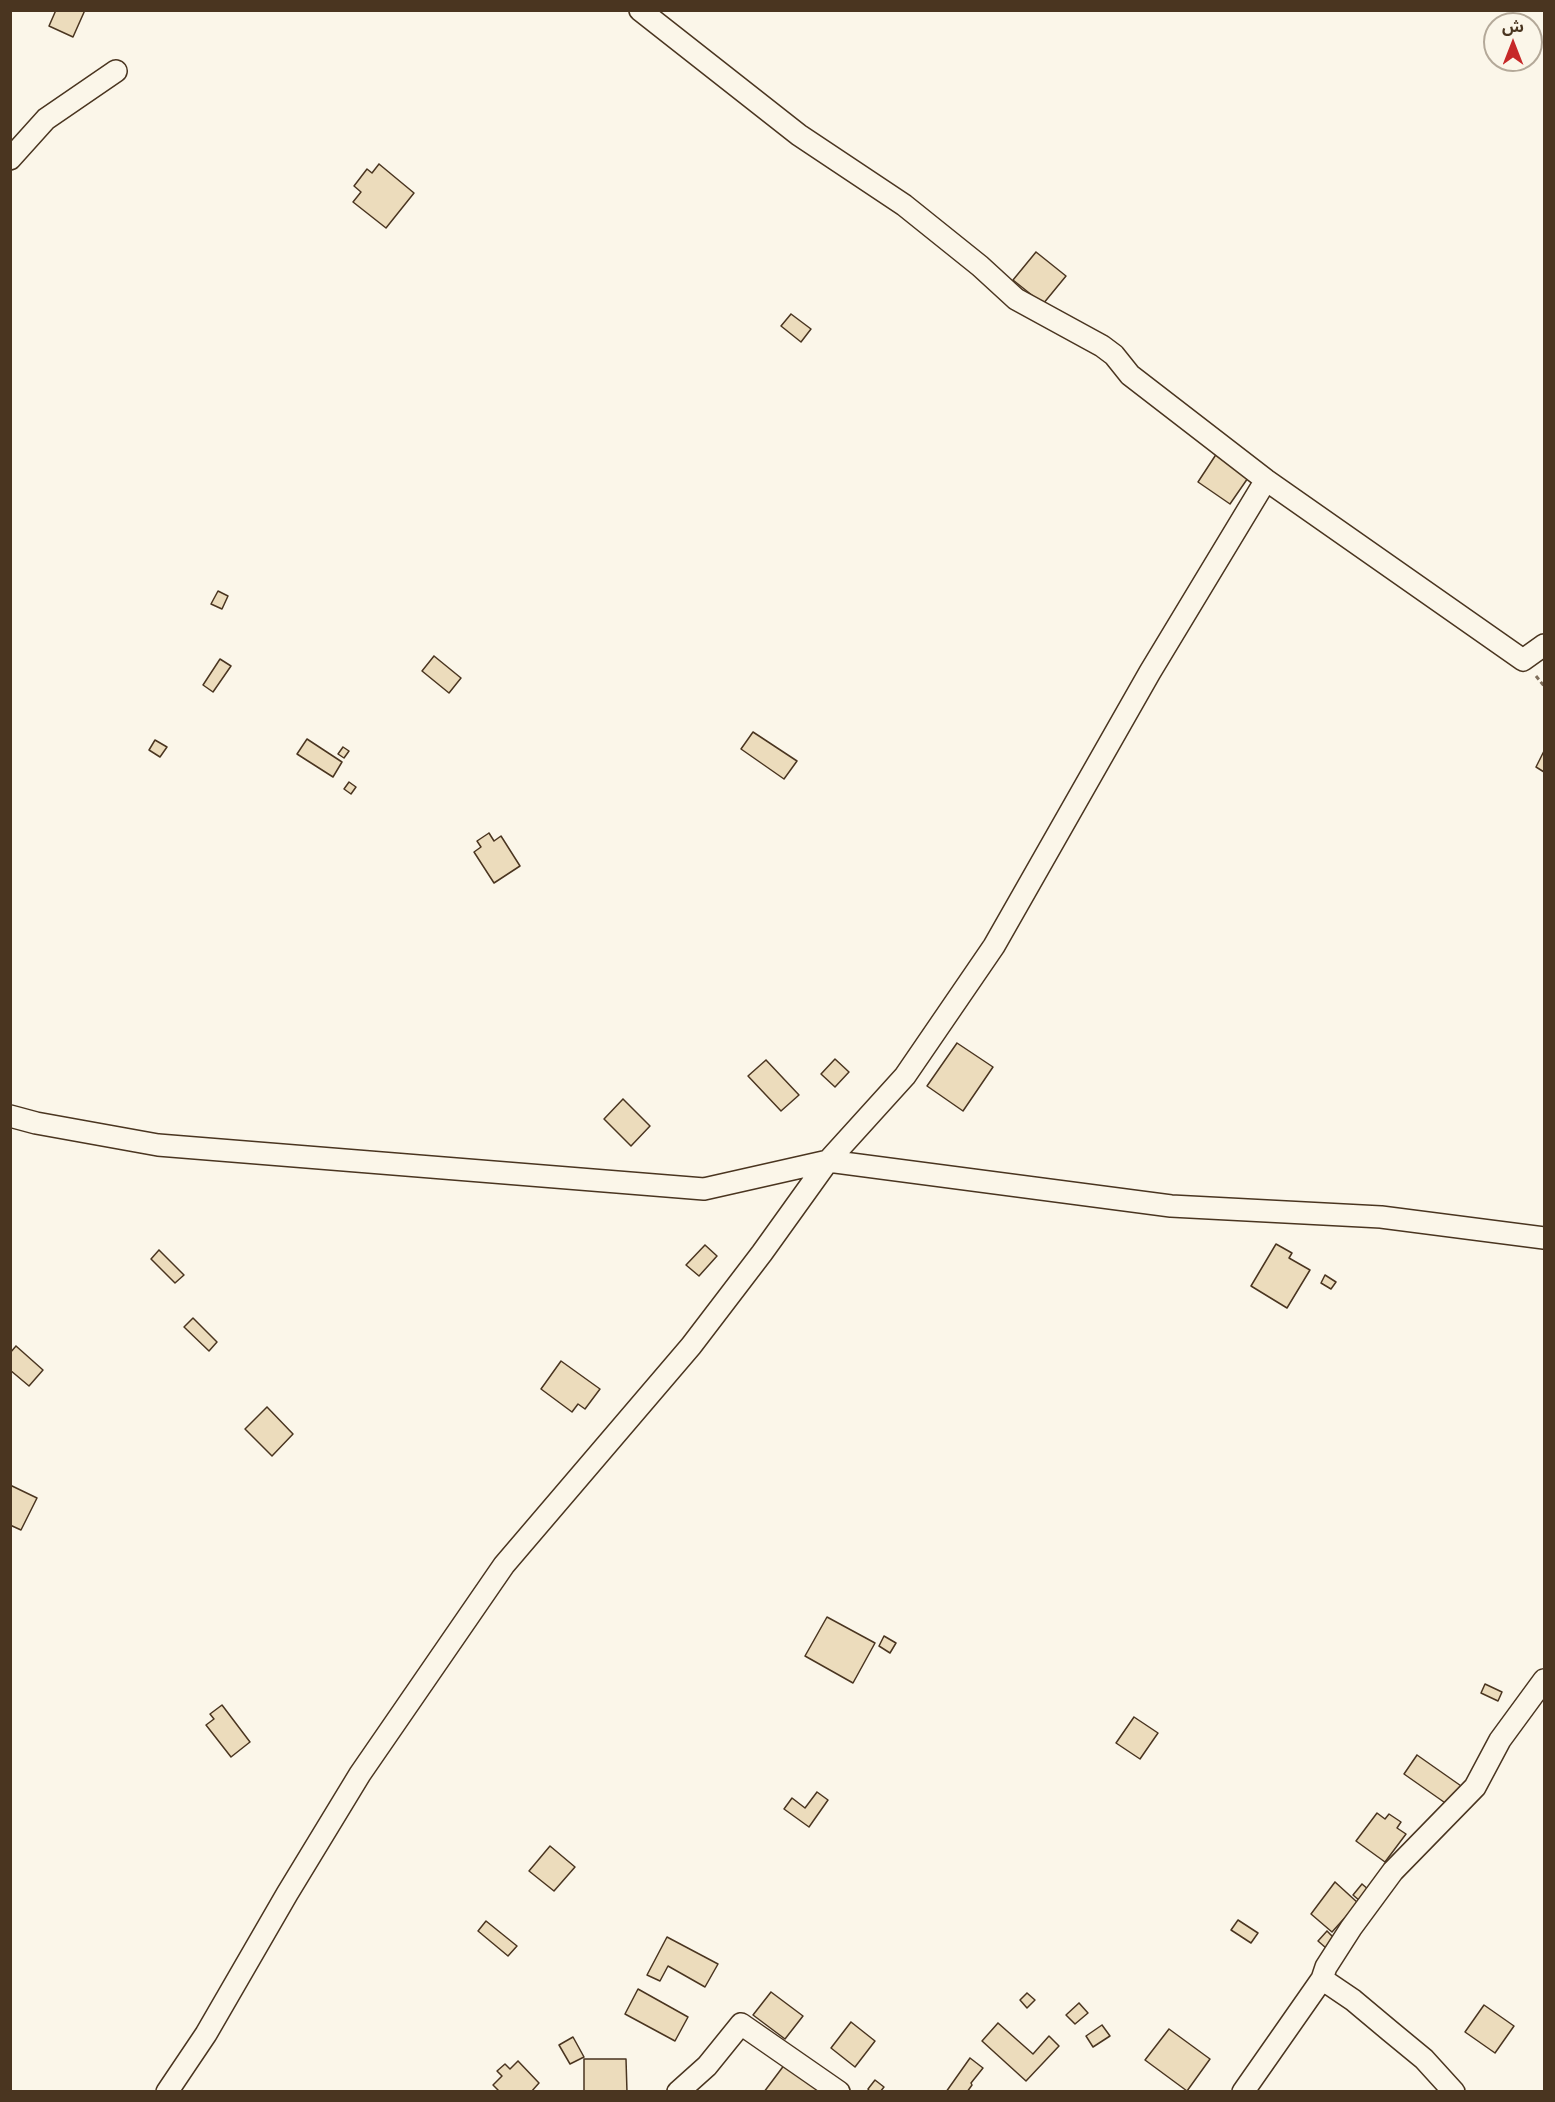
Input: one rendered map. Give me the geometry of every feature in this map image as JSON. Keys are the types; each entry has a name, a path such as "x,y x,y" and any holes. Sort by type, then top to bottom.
{"street":[{"path":"640,10 799,135 904,205 1017,299 1114,355 1130,375 1266,480 1523,660 1545,645"},
{"path":"10,159 46,119 116,71"},
{"path":"166,2091 206,2034 360,1774 504,1564 691,1346 828,1161 905,1076 994,946 1150,672 1266,480"},
{"path":"10,1116 36,1123 158,1145 704,1190 828,1161 1171,1206 1381,1218 1545,1238"},
{"path":"1243,2091 1322,1979 1326,1967 1350,1928 1393,1871 1475,1787 1500,1740 1545,1680"},
{"path":"1322,1979 1353,2000 1424,2059 1454,2091"},
{"path":"678,2091 707,2066 741,2024 840,2091"}],"building":[{"path":"56,10 85,10 73,37 49,26"},
{"path":"379,164 414,193 386,228 353,202 361,192 354,186 367,169 372,173"},
{"path":"1036,252 1066,276 1043,304 1013,280"},
{"path":"791,314 811,329 801,342 781,326"},
{"path":"1217,453 1250,475 1230,504 1198,482"},
{"path":"218,591 228,596 222,609 211,604"},
{"path":"434,656 461,678 449,693 422,671"},
{"path":"220,659 231,666 213,692 203,685"},
{"path":"753,732 797,761 784,779 741,749"},
{"path":"307,739 342,762 333,777 297,754"},
{"path":"155,740 167,747 160,757 149,750"},
{"path":"343,747 349,751 344,758 338,754"},
{"path":"1544,751 1544,772 1536,767"},
{"path":"349,782 356,787 351,794 344,789"},
{"path":"489,833 494,841 501,836 520,866 494,883 474,852 481,847 477,841"},
{"path":"957,1043 993,1067 963,1111 927,1086"},
{"path":"835,1059 849,1072 835,1087 821,1074"},
{"path":"766,1060 799,1095 781,1111 748,1076"},
{"path":"623,1099 650,1126 631,1146 604,1119"},
{"path":"1276,1244 1292,1253 1289,1258 1310,1270 1287,1308 1251,1286"},
{"path":"705,1245 717,1256 699,1276 686,1265"},
{"path":"159,1250 184,1275 175,1283 151,1259"},
{"path":"1325,1275 1336,1282 1331,1289 1321,1283"},
{"path":"193,1318 217,1342 209,1351 184,1327"},
{"path":"16,1346 43,1370 29,1386 10,1370 10,1353"},
{"path":"561,1361 600,1389 585,1409 578,1404 572,1412 541,1389"},
{"path":"267,1407 293,1434 272,1456 245,1429"},
{"path":"10,1485 37,1498 21,1530 10,1525"},
{"path":"827,1617 875,1643 853,1683 805,1656"},
{"path":"884,1636 896,1643 890,1653 879,1646"},
{"path":"1485,1684 1502,1692 1498,1701 1481,1693"},
{"path":"222,1705 250,1742 231,1757 206,1725 214,1719 210,1714"},
{"path":"1134,1717 1158,1733 1140,1759 1116,1743"},
{"path":"1417,1755 1464,1788 1451,1807 1404,1774"},
{"path":"817,1792 828,1800 809,1827 784,1809 792,1798 805,1808"},
{"path":"1377,1813 1385,1819 1389,1814 1401,1822 1397,1828 1406,1834 1385,1862 1356,1841"},
{"path":"550,1846 575,1867 554,1891 529,1871"},
{"path":"1335,1882 1358,1903 1332,1932 1311,1914"},
{"path":"1362,1884 1369,1890 1360,1901 1353,1895"},
{"path":"1238,1920 1258,1933 1251,1943 1231,1930"},
{"path":"486,1921 517,1946 508,1956 478,1931"},
{"path":"1327,1931 1334,1938 1326,1948 1318,1941"},
{"path":"667,1937 718,1964 705,1987 668,1966 660,1981 647,1975"},
{"path":"638,1989 688,2017 675,2041 625,2014"},
{"path":"771,1992 803,2016 785,2039 753,2015"},
{"path":"1027,1993 1035,2000 1027,2008 1020,2000"},
{"path":"1079,2003 1088,2013 1075,2024 1066,2015"},
{"path":"1484,2005 1514,2026 1495,2053 1465,2032"},
{"path":"851,2022 875,2041 855,2067 831,2048"},
{"path":"998,2023 1033,2054 1049,2036 1059,2046 1026,2081 982,2041"},
{"path":"1102,2025 1110,2036 1093,2047 1086,2036"},
{"path":"1169,2029 1210,2059 1187,2091 1145,2060"},
{"path":"573,2037 584,2057 570,2064 559,2045"},
{"path":"970,2058 983,2068 971,2083 972,2085 967,2092 946,2092"},
{"path":"584,2059 626,2059 627,2092 584,2092"},
{"path":"518,2061 539,2083 531,2092 500,2092 493,2085 502,2076 497,2071 505,2064 510,2069"},
{"path":"785,2064 823,2092 764,2092"},
{"path":"875,2080 884,2087 880,2092 870,2092 868,2089"}]}
